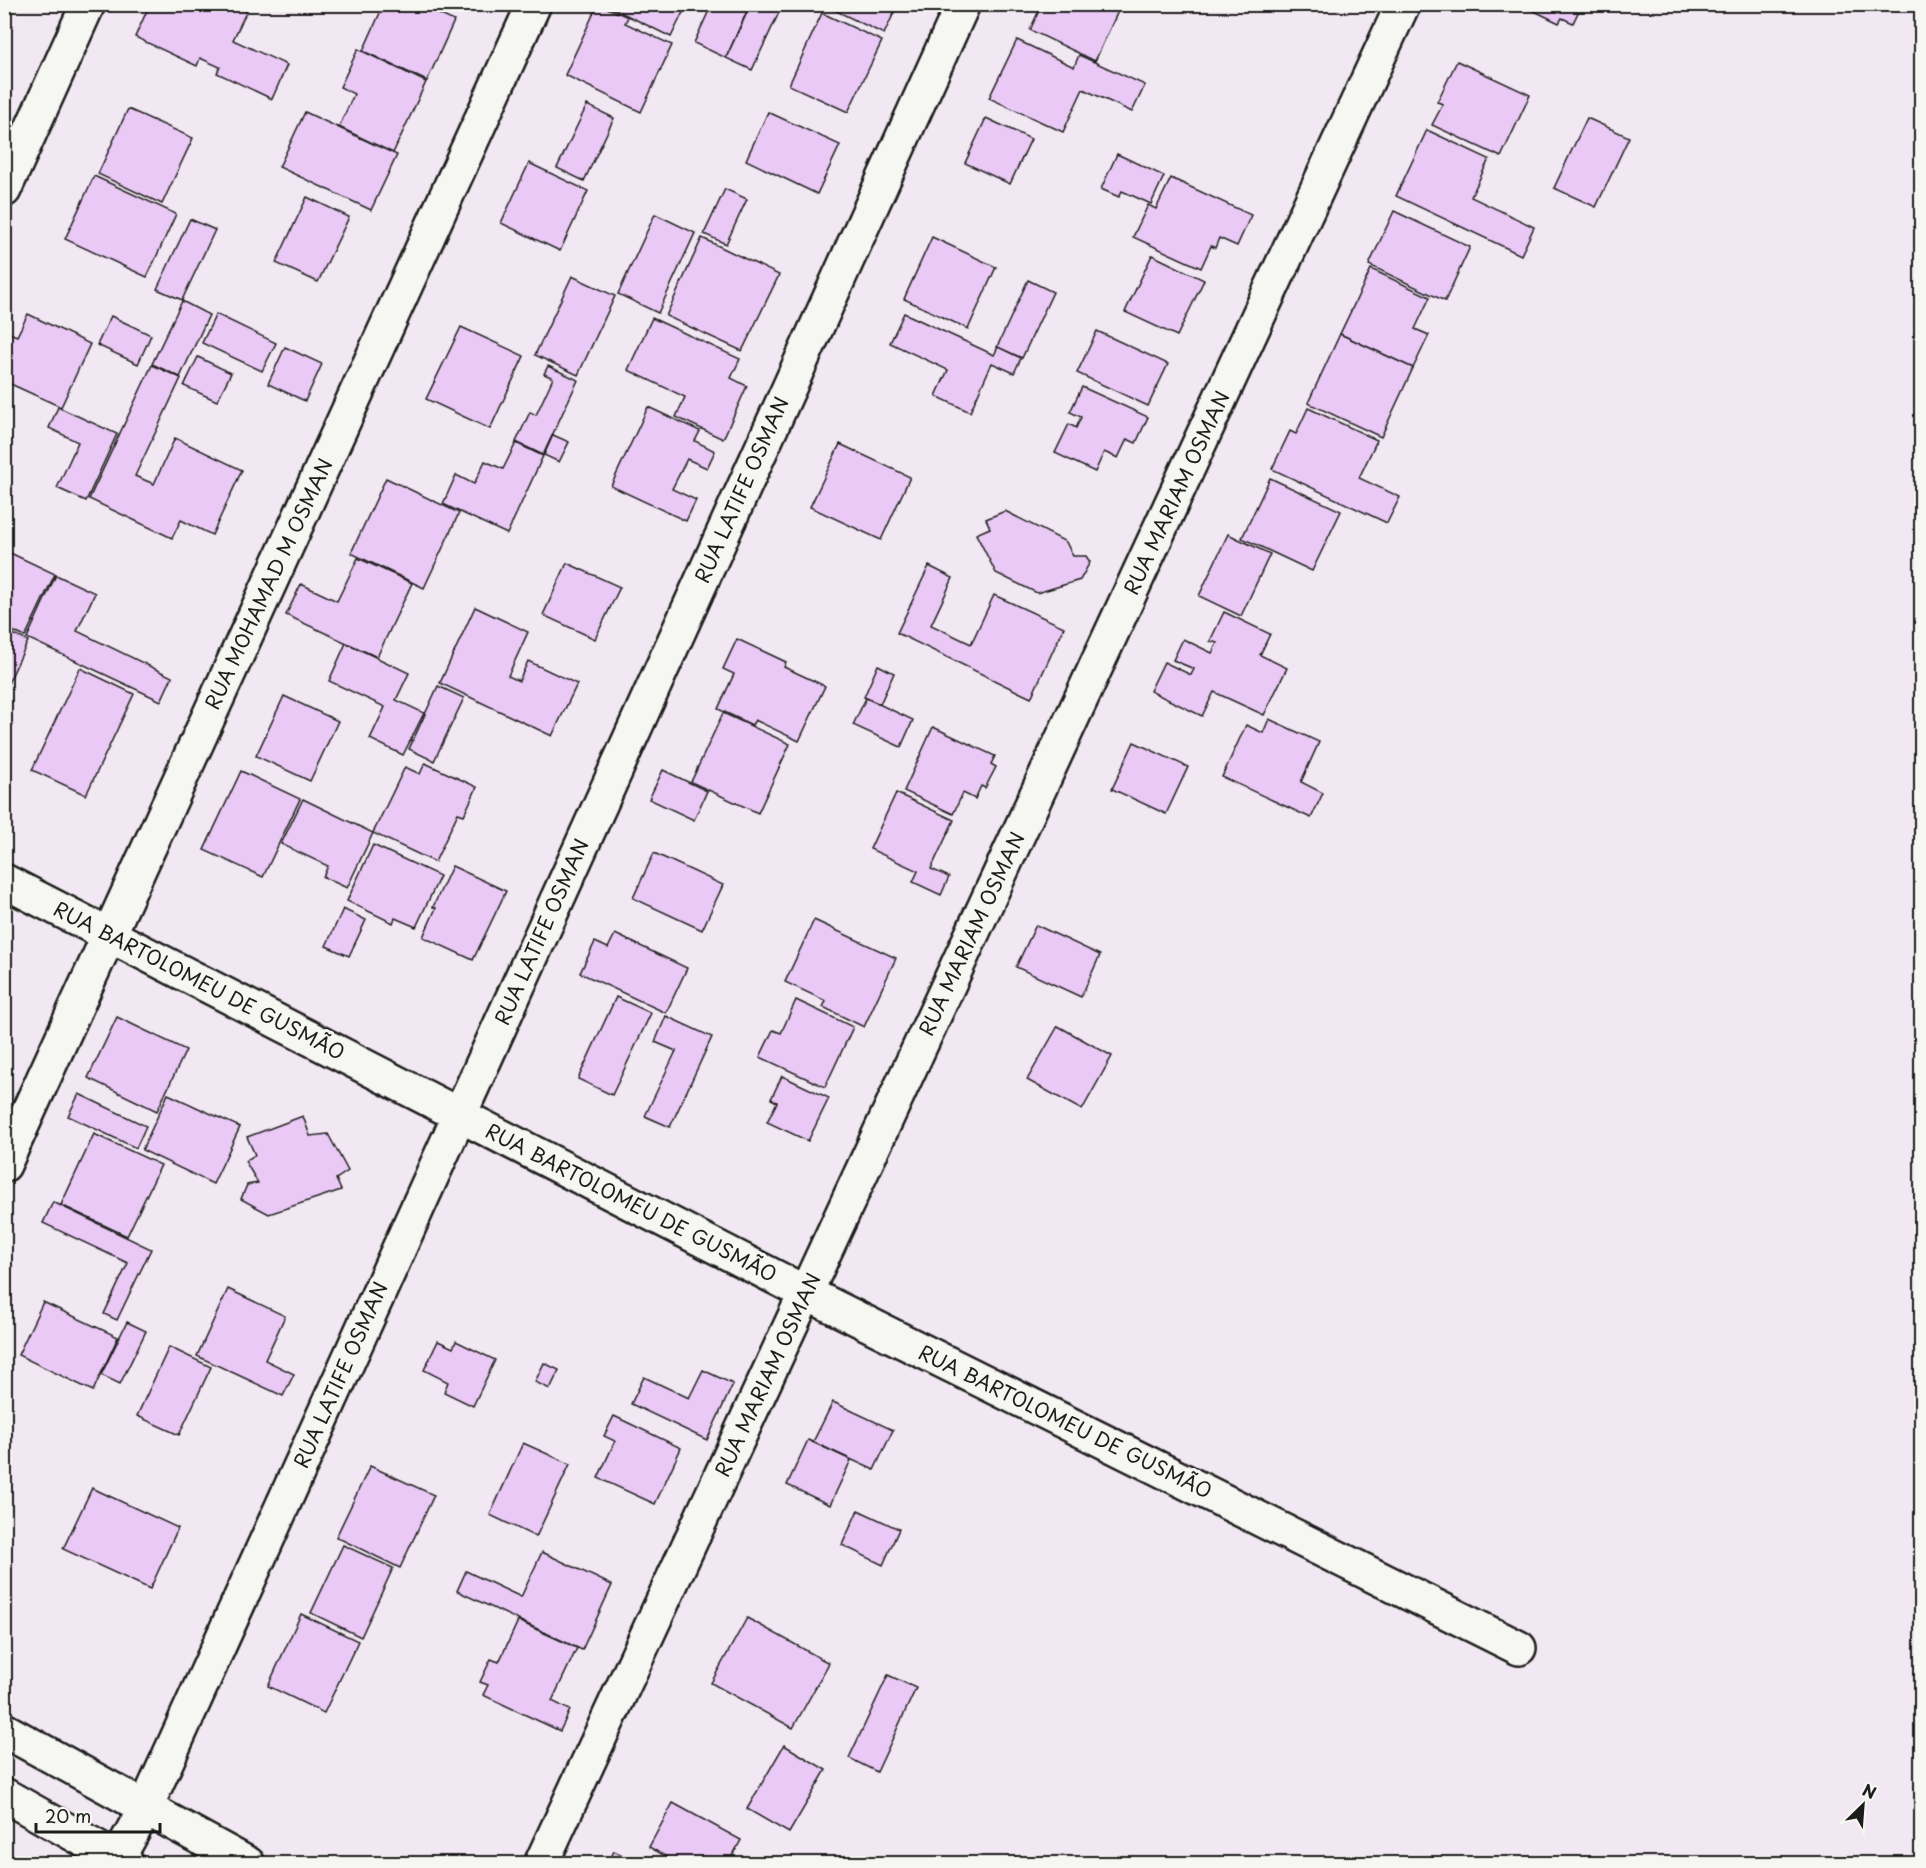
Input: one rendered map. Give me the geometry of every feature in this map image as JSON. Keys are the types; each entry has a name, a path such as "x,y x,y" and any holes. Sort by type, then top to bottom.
{"street":[{"path":"4,190 88,4"},
{"name":"RUA MOHAMAD M OSMAN","path":"4,1165 534,4"},
{"name":"RUA LATIFE OSMAN","path":"122,1861 963,4"},
{"name":"RUA MARIAM OSMAN","path":"541,1863 1403,4"},
{"name":"RUA BARTOLOMEU DE GUSMÃO","path":"4,881 806,1293 1519,1648"},
{"path":"4,1730 145,1809 248,1863"},
{"path":"4,1795 122,1861"}],"building":[{"path":"150,4 250,4 233,40 287,65 272,99 217,73 220,67 200,58 197,66 135,37"},
{"path":"384,4 418,4 454,21 427,81 363,51"},
{"path":"598,4 628,17 625,23 672,45 641,112 565,75"},
{"path":"604,4 687,4 671,37"},
{"path":"712,4 750,4 726,58 694,43"},
{"path":"751,4 783,4 752,70 726,58"},
{"path":"835,4 898,4 884,34 832,9"},
{"path":"1042,4 1109,4 1119,9 1095,61 1030,30"},
{"path":"1520,4 1582,4 1573,23 1562,18 1559,23"},
{"path":"822,13 882,41 848,112 789,85"},
{"path":"1017,40 1074,67 1079,55 1145,85 1132,112 1083,89 1063,132 989,98"},
{"path":"358,49 426,82 393,153 339,127 354,94 340,87"},
{"path":"1457,61 1530,95 1501,157 1432,125 1443,104 1437,102"},
{"path":"587,105 614,118 584,181 557,168"},
{"path":"128,109 193,138 162,204 98,174"},
{"path":"305,112 397,155 371,210 279,167"},
{"path":"768,112 840,145 817,194 746,160"},
{"path":"986,118 1031,139 1010,184 965,163"},
{"path":"1587,118 1629,137 1596,207 1554,188"},
{"path":"1427,130 1489,159 1471,197 1534,227 1521,255 1396,196"},
{"path":"1117,154 1164,176 1151,204 1122,191 1119,197 1101,189"},
{"path":"529,163 588,191 560,251 501,223"},
{"path":"94,176 176,214 147,277 65,239"},
{"path":"1171,178 1251,215 1237,246 1219,238 1215,248 1211,246 1201,268 1133,237 1148,205 1156,209"},
{"path":"725,189 747,199 726,244 704,234"},
{"path":"307,197 349,217 318,282 276,263"},
{"path":"1394,211 1470,247 1445,301 1369,265"},
{"path":"655,214 695,233 658,313 618,294"},
{"path":"190,219 215,230 182,300 157,289"},
{"path":"932,237 996,267 968,329 904,299"},
{"path":"702,238 779,275 742,351 666,316"},
{"path":"1152,255 1204,280 1177,336 1125,312"},
{"path":"1371,269 1430,297 1415,329 1429,335 1413,368 1340,334"},
{"path":"572,276 615,296 578,375 535,355"},
{"path":"1028,280 1053,292 1022,358 997,347"},
{"path":"182,301 209,315 180,377 152,364"},
{"path":"904,313 994,355 998,347 1021,358 1014,373 992,363 970,412 936,396 948,370 890,343"},
{"path":"28,314 90,344 61,407 4,381 4,337 7,332 17,336"},
{"path":"216,314 276,343 262,371 202,343"},
{"path":"111,316 151,335 138,364 97,345"},
{"path":"652,318 740,359 731,378 747,386 723,439 676,417 685,397 628,370"},
{"path":"461,327 524,356 490,429 426,399"},
{"path":"1097,331 1168,364 1148,406 1077,373"},
{"path":"1340,334 1413,368 1381,437 1308,403"},
{"path":"285,347 322,364 305,401 268,384"},
{"path":"198,357 231,373 217,401 184,386"},
{"path":"152,365 181,378 135,476 154,484 175,438 242,470 212,535 181,520 172,538 89,499"},
{"path":"548,366 578,380 543,455 516,442 530,412 536,415 553,378 544,374"},
{"path":"1082,387 1148,417 1136,443 1127,439 1118,458 1104,452 1095,472 1055,453 1069,424 1076,428 1081,417 1070,412"},
{"path":"58,407 117,434 86,501 57,488 78,442 49,428"},
{"path":"648,407 700,431 695,441 715,451 707,468 687,459 672,489 696,500 686,521 611,486"},
{"path":"1308,408 1377,440 1359,478 1400,497 1387,523 1272,469 1290,431 1296,434"},
{"path":"553,435 569,442 559,462 544,455"},
{"path":"516,443 543,456 507,534 443,504 456,475 474,484 485,461 503,469"},
{"path":"840,444 910,477 881,540 810,507"},
{"path":"386,478 459,513 424,588 351,553"},
{"path":"1270,478 1341,511 1312,571 1242,538"},
{"path":"1005,511 1066,542 1073,556 1086,556 1090,562 1080,580 1037,593 996,573 976,534 990,528 986,519"},
{"path":"1228,534 1270,554 1241,616 1199,596"},
{"path":"4,550 55,574 25,637 4,627"},
{"path":"358,558 412,583 377,657 286,615 301,584 337,601"},
{"path":"567,563 620,587 595,639 543,615"},
{"path":"929,566 953,578 931,625 971,644 994,595 1064,627 1031,698 897,633"},
{"path":"56,575 95,593 77,631 172,677 161,701 27,638"},
{"path":"475,607 528,632 508,676 519,681 528,661 577,684 552,736 440,683"},
{"path":"1224,612 1270,634 1260,655 1287,668 1264,715 1214,692 1202,716 1150,691 1164,662 1191,675 1194,669 1173,660 1183,639 1212,653 1217,643 1210,641"},
{"path":"4,630 28,641 4,692"},
{"path":"737,639 786,662 784,667 825,686 799,741 755,720 752,725 718,709 734,674 723,669"},
{"path":"346,643 409,673 396,700 424,713 403,755 370,739 385,707 329,681"},
{"path":"878,665 894,673 880,704 864,697"},
{"path":"80,668 134,694 86,795 32,770"},
{"path":"438,686 464,698 434,761 409,749"},
{"path":"284,696 338,721 310,781 256,756"},
{"path":"866,698 913,720 901,747 853,725"},
{"path":"723,713 790,744 758,813 691,782"},
{"path":"1269,719 1319,742 1301,782 1323,793 1311,818 1222,777 1246,725 1263,733"},
{"path":"933,727 995,756 991,764 996,767 985,788 981,786 975,799 963,793 953,814 904,791"},
{"path":"1134,742 1188,767 1166,814 1112,789"},
{"path":"425,763 477,787 464,815 458,813 435,862 373,833 405,767 420,774"},
{"path":"663,770 707,791 694,820 649,799"},
{"path":"241,771 300,799 263,877 204,850"},
{"path":"896,793 954,820 931,869 949,877 941,895 913,882 918,871 870,849"},
{"path":"303,799 373,833 347,888 323,877 328,866 281,844"},
{"path":"373,845 440,876 416,927 395,918 393,923 347,901"},
{"path":"654,853 723,885 702,930 633,898"},
{"path":"452,866 506,891 473,960 423,937 436,908 433,907"},
{"path":"343,909 366,920 349,956 326,946"},
{"path":"814,920 896,958 864,1027 823,1007 826,1001 785,982"},
{"path":"1036,925 1100,955 1081,997 1016,967"},
{"path":"615,934 687,968 666,1013 580,973 595,942 608,948"},
{"path":"616,997 651,1013 612,1095 578,1079"},
{"path":"796,1000 853,1027 825,1087 760,1057 773,1030 781,1033"},
{"path":"666,1016 712,1037 670,1127 645,1116 676,1051 655,1042"},
{"path":"117,1017 186,1050 157,1111 88,1078"},
{"path":"1058,1026 1112,1056 1082,1110 1027,1080"},
{"path":"782,1076 829,1098 808,1141 767,1122 777,1102 771,1099"},
{"path":"79,1094 146,1126 136,1148 68,1116"},
{"path":"168,1094 240,1127 213,1184 142,1150"},
{"path":"303,1116 310,1136 328,1134 348,1171 336,1179 341,1190 269,1214 241,1199 247,1185 258,1183 245,1161 255,1155 247,1137"},
{"path":"94,1134 161,1165 127,1236 61,1205"},
{"path":"53,1202 151,1249 117,1320 104,1314 128,1263 43,1223"},
{"path":"228,1289 285,1316 265,1360 294,1374 283,1396 197,1356"},
{"path":"43,1302 118,1337 93,1391 18,1355"},
{"path":"127,1322 146,1331 120,1384 101,1375"},
{"path":"438,1341 453,1348 456,1341 495,1360 473,1406 444,1392 448,1382 424,1370"},
{"path":"169,1347 211,1367 179,1435 137,1416"},
{"path":"544,1363 559,1370 550,1389 535,1382"},
{"path":"703,1370 733,1384 707,1440 631,1404 644,1377 689,1398"},
{"path":"833,1402 893,1430 874,1470 813,1442"},
{"path":"614,1416 681,1448 655,1504 598,1478 615,1441 604,1436"},
{"path":"808,1440 851,1460 830,1505 787,1485"},
{"path":"523,1443 570,1464 536,1537 490,1515"},
{"path":"370,1466 434,1495 400,1568 336,1537"},
{"path":"92,1488 178,1528 150,1589 63,1549"},
{"path":"858,1510 899,1529 883,1565 842,1545"},
{"path":"343,1545 393,1568 361,1637 311,1613"},
{"path":"542,1552 612,1585 582,1650 457,1591 466,1571 521,1597"},
{"path":"301,1614 358,1641 324,1713 268,1686"},
{"path":"747,1618 829,1663 793,1728 711,1683"},
{"path":"518,1621 577,1648 552,1701 570,1710 560,1731 483,1695 488,1685 480,1682 491,1659 499,1662"},
{"path":"888,1675 916,1688 877,1772 849,1758"},
{"path":"784,1745 826,1770 789,1833 747,1809"},
{"path":"673,1803 741,1840 728,1864 679,1864 649,1847"},
{"path":"614,1851 639,1864 608,1864"}]}
